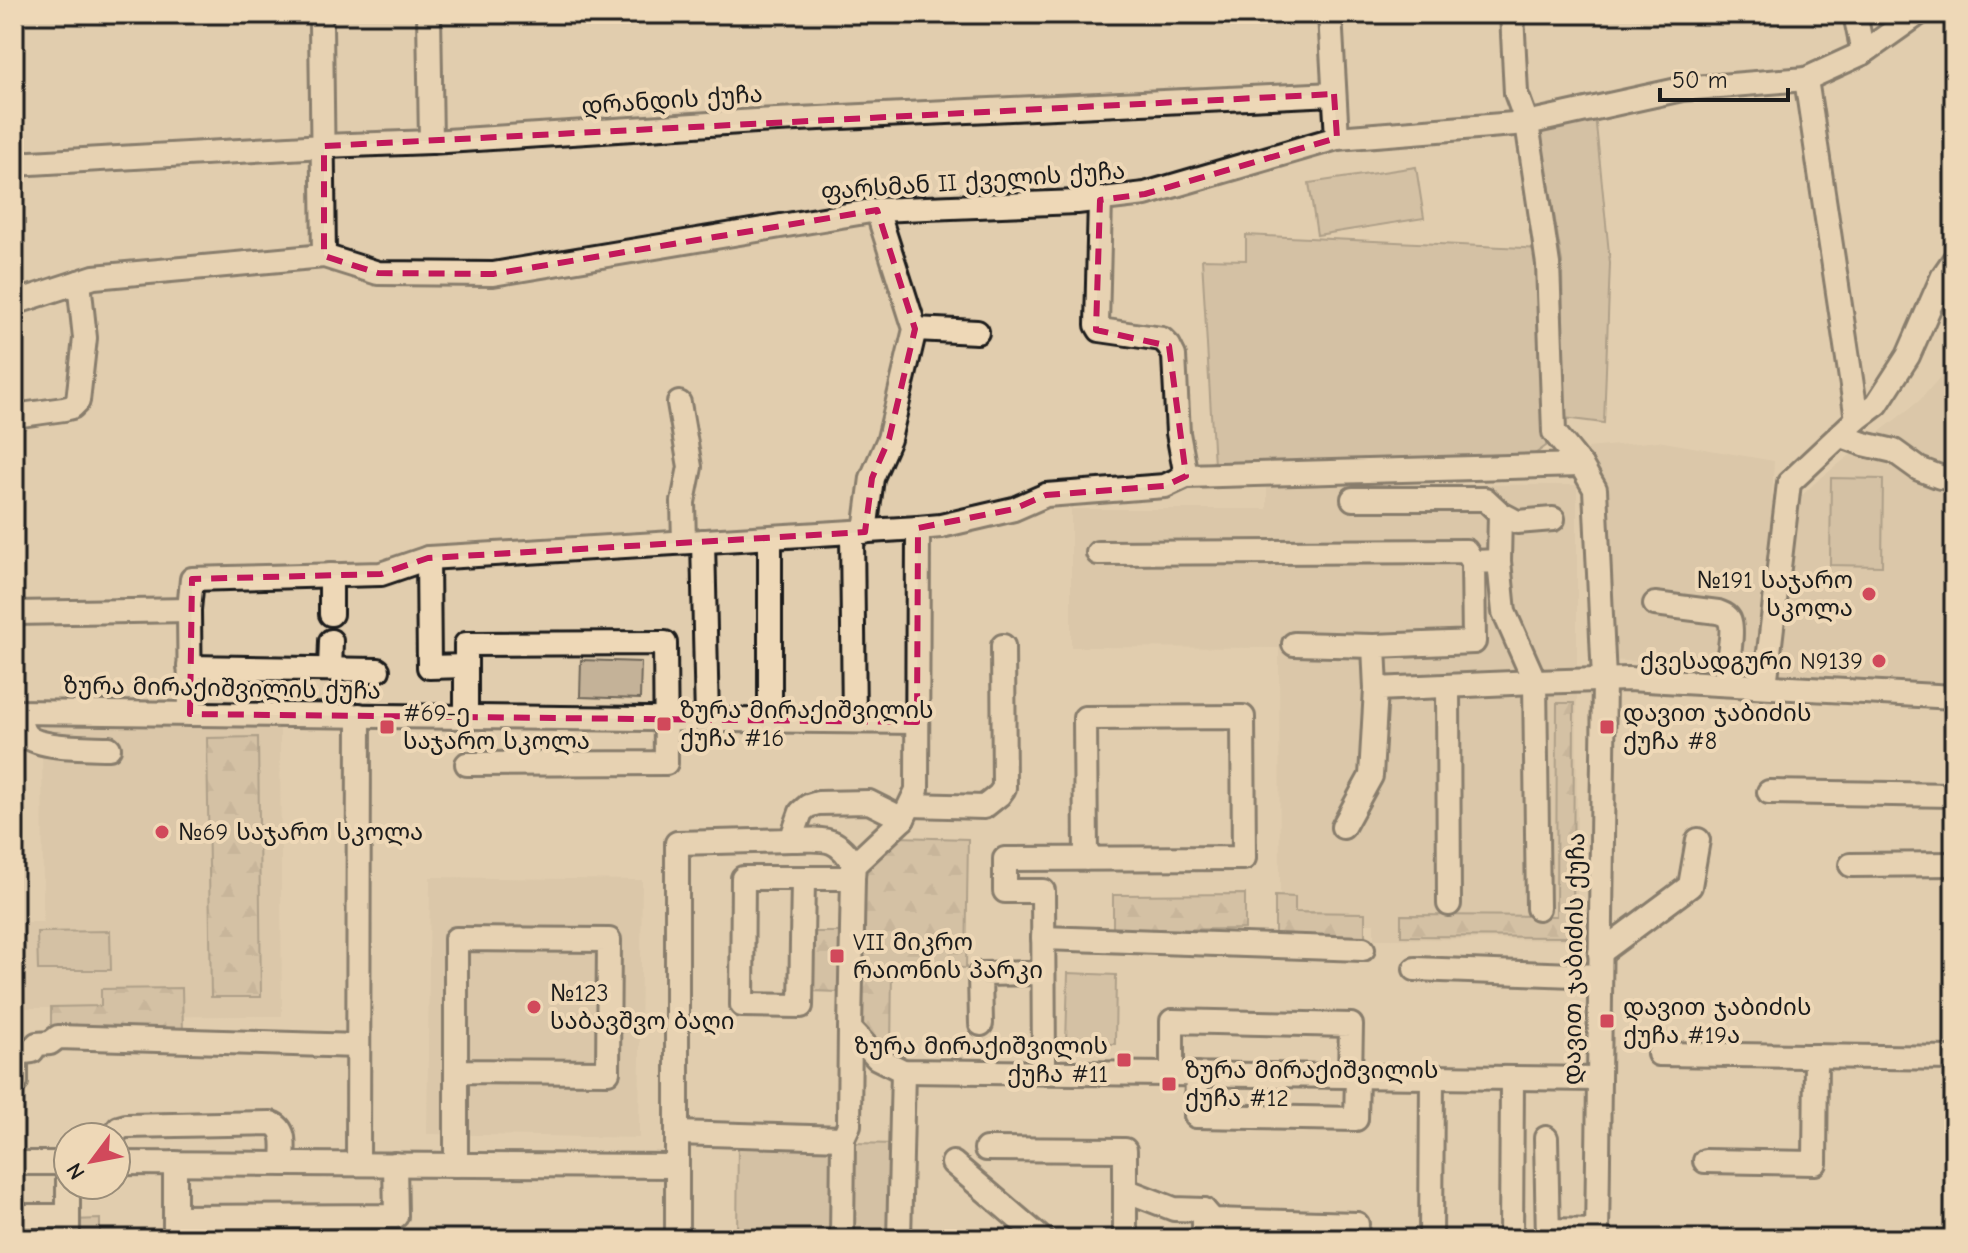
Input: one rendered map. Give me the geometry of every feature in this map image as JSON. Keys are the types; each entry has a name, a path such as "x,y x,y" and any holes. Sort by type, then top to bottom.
{"street":[{"path":"429,14 431,142"},
{"path":"1330,14 1337,138"},
{"name":"დავით ჯაბიძის ქუჩა","path":"1512,14 1516,93 1527,123 1548,264 1554,432 1581,465 1595,489 1604,679 1597,1235"},
{"path":"1855,14 1863,53"},
{"name":"ფარსმან II ქველის ქუჩა","path":"14,303 94,277 324,256 378,273 493,274 877,210 1077,202 1145,194 1337,138 1527,123 1682,89 1806,79 1863,53 1918,14"},
{"path":"321,26 324,256"},
{"path":"1806,79 1857,419"},
{"name":"დრანდის ქუჩა","path":"14,164 756,121 1334,94"},
{"path":"1100,200 1097,325 1107,332 1162,339 1169,346 1174,356 1178,433 1186,476"},
{"path":"854,721 858,532 872,478 889,439 915,329 877,210"},
{"path":"1765,686 1789,483 1877,404 1908,356 1943,276 1954,260"},
{"path":"14,416 64,409 78,401 85,338 79,282"},
{"path":"915,329 977,332"},
{"path":"679,403 690,467 683,502 693,542 707,720"},
{"path":"1839,435 1894,451 1919,469 1940,477 1954,478"},
{"path":"190,714 189,610 192,579 381,574 428,558 941,526 1014,509 1046,495 1165,486 1186,476 1581,465"},
{"path":"1353,499 1485,499 1500,513 1517,522 1553,519"},
{"path":"1500,513 1499,561 1504,612 1535,682 1538,908"},
{"path":"803,879 801,1006 742,1005 743,878 803,879 854,872 907,812 917,790 918,528"},
{"path":"770,538 770,720"},
{"path":"1098,553 1466,551 1473,562 1474,642 1374,646 1294,644"},
{"path":"428,558 429,667 466,666"},
{"path":"1473,562 1499,561"},
{"path":"331,575 331,614"},
{"path":"1655,604 1726,615 1731,622 1724,684"},
{"path":"14,613 189,610"},
{"path":"330,669 331,641"},
{"path":"466,717 466,644 665,643 666,763 467,764"},
{"path":"791,840 801,812 818,803 869,802 907,812 984,807 999,795 1004,788 1003,646"},
{"path":"1343,827 1371,776 1376,689 1374,646"},
{"path":"189,667 378,670"},
{"path":"1376,689 1604,679 1954,697"},
{"path":"1448,686 1449,904"},
{"path":"16,712 27,735 36,741 109,748"},
{"name":"ზურა მირაქიშვილის ქუჩა","path":"16,712 917,722"},
{"path":"358,1164 359,715"},
{"path":"1044,1072 1043,891 1005,891 1005,859 1086,859 1244,858 1243,717 1085,718 1086,859"},
{"path":"1769,792 1954,795"},
{"path":"677,1239 677,843 825,840 837,843 847,852 854,872 849,1125 843,1138 842,1239"},
{"path":"1600,953 1690,886 1698,840"},
{"path":"1851,865 1954,864"},
{"path":"1043,938 1363,949"},
{"path":"456,1071 608,1072 609,940 456,939 456,1071 456,1165"},
{"path":"1415,969 1600,976"},
{"path":"981,1024 980,974 1043,973"},
{"path":"1172,1074 1172,1021 1351,1025 1356,1119 1196,1116 1197,1074"},
{"path":"850,1029 877,1058 903,1071 1599,1079"},
{"path":"14,1082 15,1053 32,1051 37,1044 50,1043 58,1037 358,1046"},
{"path":"1659,1054 1954,1058"},
{"path":"1705,1161 1815,1163 1816,1056"},
{"path":"899,1239 903,1071"},
{"path":"1431,1239 1432,1077"},
{"path":"1511,1239 1512,1079"},
{"path":"132,1126 277,1124 283,1137 283,1164"},
{"path":"677,1133 843,1138"},
{"path":"1546,1138 1548,1234 1597,1235"},
{"path":"986,1149 1125,1150 1125,1239"},
{"path":"14,1163 52,1163"},
{"path":"132,1163 677,1166"},
{"path":"175,1163 175,1228 396,1216 395,1164"},
{"path":"953,1163 1042,1239"},
{"path":"1125,1190 1174,1209 1204,1210 1213,1220 1357,1224"},
{"path":"68,1201 68,1239"},
{"path":"1204,1210 1204,1239"},
{"path":"14,1216 68,1216"}],"highlighted area":[{"path":"1334,94 1337,138 1145,194 1100,200 1096,330 1169,346 1186,476 1165,486 1046,495 1014,509 918,528 917,722 190,714 192,579 381,574 428,558 865,532 872,478 889,439 915,329 877,210 493,274 378,273 324,256 324,146"}],"shaded area":[{"name":"№191 საჯარო სკოლა","path":"1954,361 1954,684 1779,675 1793,504 1817,481 1919,401"},
{"path":"1658,441 1774,461 1763,670 1612,660 1601,472 1587,448"},
{"path":"1267,484 1577,485 1577,940 1374,939 1374,923 1280,923 1279,648 1071,647 1071,509 1267,509"},
{"name":"№69 საჯარო სკოლა","path":"280,724 282,1016 57,1017 57,1008 22,1008 22,922 43,922 42,725"},
{"name":"№123 საბავშვო ბაღი","path":"430,877 642,880 639,1138 427,1134"}],"green space":[{"path":"1595,115 1610,263 1604,423 1564,418 1562,262 1541,137 1543,132"},
{"path":"1416,167 1424,218 1317,235 1309,183"},
{"path":"1246,235 1544,249 1546,446 1532,456 1214,465 1202,259 1246,260"},
{"path":"1831,478 1883,479 1882,566 1830,565"},
{"path":"581,660 641,662 640,699 580,697"},
{"path":"1557,703 1574,703 1573,937 1401,936 1401,915 1556,916"},
{"path":"258,737 261,997 211,997 207,738"},
{"path":"898,837 968,839 966,968 892,966 891,1054 862,1032 864,861"},
{"path":"1245,894 1245,929 1113,930 1113,895"},
{"path":"1275,896 1295,897 1295,912 1365,913 1365,941 1275,940"},
{"path":"110,931 111,970 38,970 37,932"},
{"path":"811,932 840,932 839,992 810,991"},
{"path":"1068,973 1116,975 1115,1044 1066,1043"},
{"path":"182,988 183,1032 51,1033 51,1007 101,1006 101,989"},
{"path":"738,1140 894,1144 890,1239 737,1239"},
{"path":"100,1219 100,1239 73,1239 72,1220"}],"place":[{"name":"№191 საჯარო სკოლა","path":"1869,594"},
{"name":"ქვესადგური N9139","path":"1879,661"},
{"name":"ზურა მირაქიშვილის ქუჩა #16","path":"664,724"},
{"name":"#69-ე საჯარო სკოლა","path":"387,727"},
{"name":"დავით ჯაბიძის ქუჩა #8","path":"1607,727"},
{"name":"№69 საჯარო სკოლა","path":"162,832"},
{"name":"VII მიკრო რაიონის პარკი","path":"837,956"},
{"name":"№123 საბავშვო ბაღი","path":"534,1007"},
{"name":"დავით ჯაბიძის ქუჩა #19ა","path":"1607,1021"},
{"name":"ზურა მირაქიშვილის ქუჩა #11","path":"1124,1060"},
{"name":"ზურა მირაქიშვილის ქუჩა #12","path":"1169,1084"}]}
